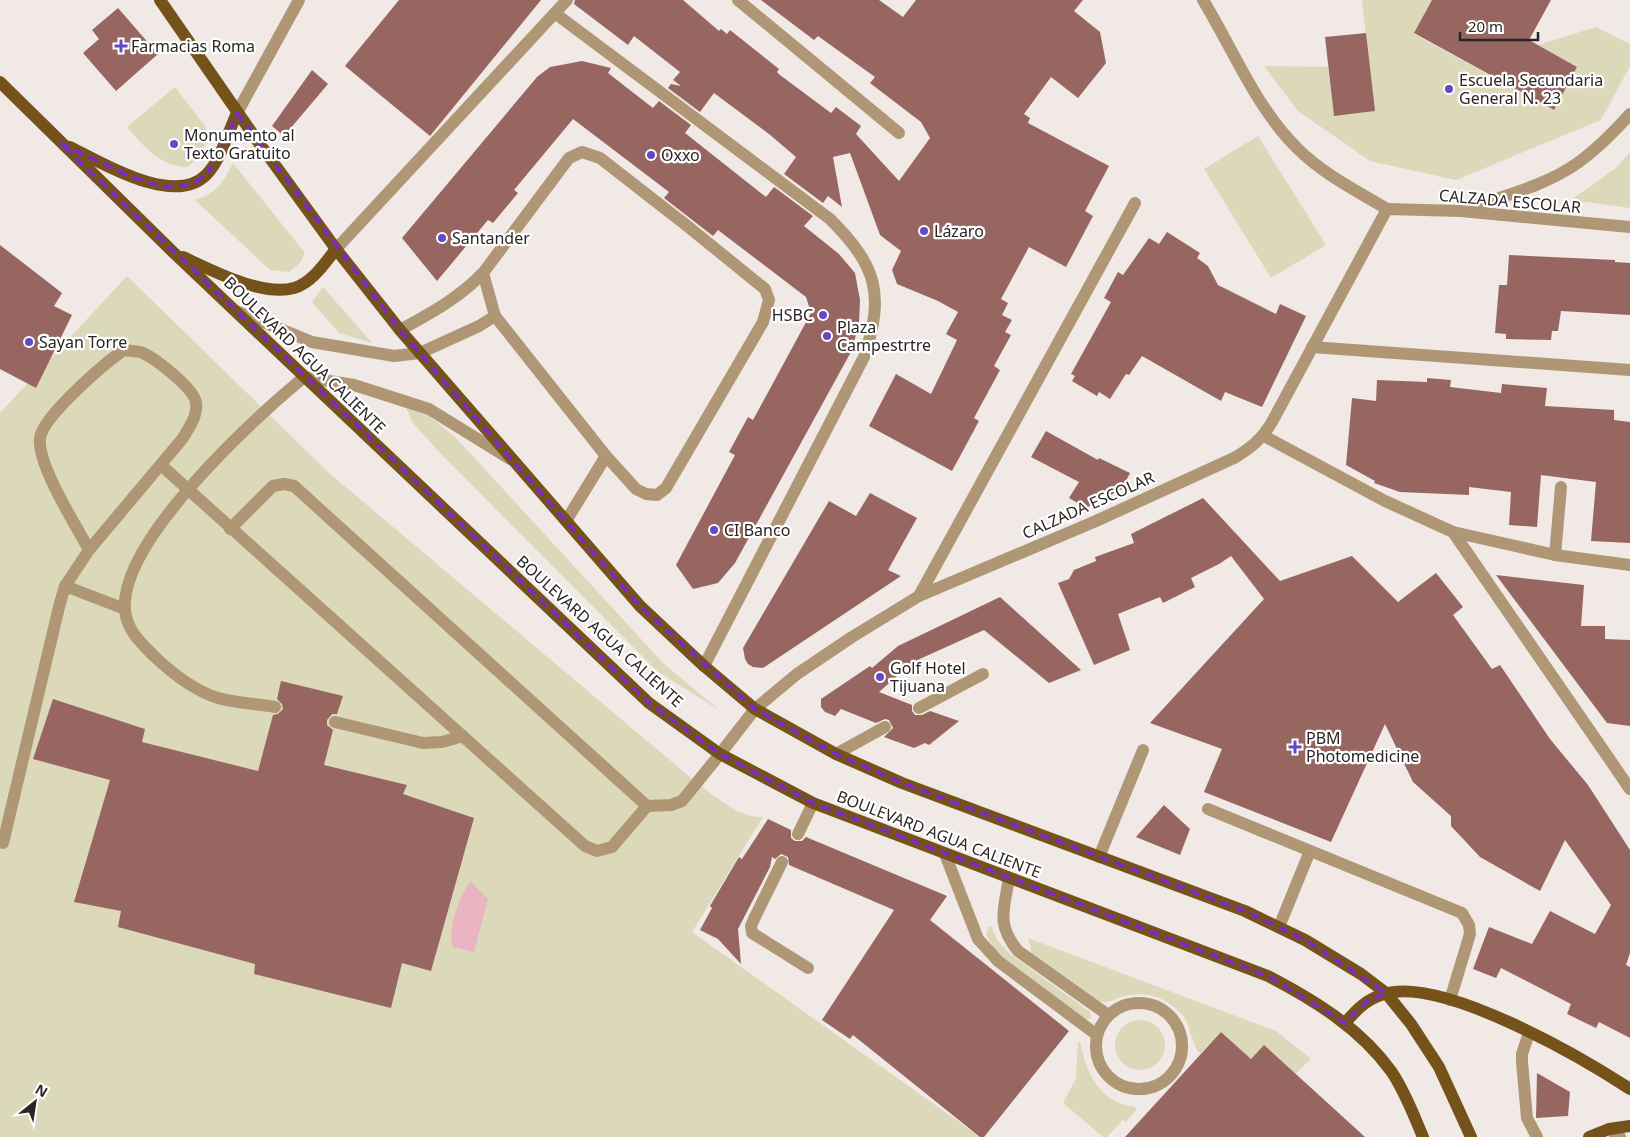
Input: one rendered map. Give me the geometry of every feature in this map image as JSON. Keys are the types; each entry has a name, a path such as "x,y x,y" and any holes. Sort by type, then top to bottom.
{"main road":[{"path":"160,0 237,113 336,249 400,330 640,606 704,666 755,709 836,754 902,783 1246,911 1305,940 1361,974 1386,993 1411,1024 1439,1067 1471,1137"},
{"name":"BOULEVARD AGUA CALIENTE","path":"0,82 173,252 649,703 720,754 813,803 1268,976 1305,995 1345,1023 1392,1071 1423,1137"},
{"path":"60,143 132,177 164,187 192,184 206,175 216,160 237,113"},
{"path":"173,252 224,275 269,289 294,288 310,278 336,249"},
{"path":"1345,1023 1367,1001 1386,993 1414,993 1450,1000 1468,1005 1565,1050 1630,1089"},
{"path":"1589,1137 1608,1130 1630,1126"}],"street":[{"path":"237,113 299,0"},
{"path":"336,249 568,0"},
{"path":"738,0 899,133"},
{"path":"1203,0 1268,112 1298,149 1327,172 1387,209"},
{"path":"556,14 830,219 862,256 872,274 876,312 864,357 704,666"},
{"path":"1461,211 1548,180 1579,163 1606,140 1630,114"},
{"path":"400,330 445,305 467,289 483,273 569,158 582,152 600,158 729,260 765,289 769,300 767,312 670,483 656,495 646,494 636,489 606,456 495,316 483,273"},
{"path":"919,596 1135,203"},
{"name":"CALZADA ESCOLAR","path":"647,806 670,804 682,800 755,709 797,674 852,637 919,596 1096,521 1234,458 1253,446 1264,436 1387,209 1461,211 1630,227"},
{"path":"234,310 312,342 394,356 420,353 479,326 495,316"},
{"path":"1312,347 1630,370"},
{"path":"3,843 65,586 89,550 183,438 195,417 196,401 188,389 155,360 141,352 124,350 105,364 62,406 44,427 40,437 48,472 89,550"},
{"path":"275,706 218,698 186,682 141,644 130,629 125,609 130,582 146,545 164,517 187,491 275,401 304,377 354,385 430,409 512,460"},
{"path":"1264,436 1385,501 1454,532 1555,555 1630,565"},
{"path":"566,521 606,456"},
{"path":"160,465 187,491 464,736 585,846 597,851 612,847 647,806 294,486 284,484 273,486 230,529"},
{"path":"1555,555 1561,487"},
{"path":"1454,532 1630,789"},
{"path":"65,586 125,609"},
{"path":"919,708 983,674"},
{"path":"335,722 423,743 442,742 464,736"},
{"path":"836,754 885,727"},
{"path":"1099,856 1143,750"},
{"path":"798,834 813,803"},
{"path":"1208,809 1462,913 1469,925 1470,934 1450,1000"},
{"path":"1279,927 1310,851"},
{"path":"945,854 978,939 998,962 1097,1035"},
{"path":"782,862 751,926 752,933 808,968"},
{"path":"1009,878 1003,924 1006,937 1018,951 1108,1015"},
{"path":"1136,1002 1151,1004 1164,1010 1174,1020 1181,1034 1183,1048 1180,1062 1172,1075 1161,1084 1147,1089 1133,1089 1119,1085 1107,1076 1099,1063 1095,1049 1097,1035 1108,1015 1122,1006 1136,1002"},
{"path":"1529,1033 1522,1054 1522,1062 1527,1118 1538,1137"},
{"path":"1608,1130 1620,1137"}],"highlighted area":[{"path":"237,113 400,330 512,460 640,606 755,709 836,754 902,783 1245,911 1305,940 1386,993 1367,1001 1345,1023 1268,976 813,803 720,754 649,703 60,143 132,177 164,187 192,184 206,175 216,160"}],"shaded area":[{"path":"1362,0 1432,0 1414,34 1553,110 1577,67 1538,45 1596,27 1630,44 1630,66 1601,120 1456,180 1370,161 1298,111 1264,66 1328,67 1334,115 1374,111"},
{"path":"175,87 205,126 208,140 200,156 187,167 169,163 153,154 127,127"},
{"path":"1258,136 1326,245 1271,278 1204,169"},
{"path":"1630,152 1630,208 1571,200 1616,168"},
{"path":"233,163 305,253 300,263 289,272 270,270 195,200 214,191 226,177"},
{"path":"127,276 329,473 697,783 736,810 745,814 763,817 692,932 980,1137 0,1137 0,413"},
{"path":"323,287 372,343 339,333 312,302"},
{"path":"406,408 429,416 457,439 664,664 719,710 657,671 442,455 413,423"},
{"path":"470,881 488,899 474,952 453,947 452,939 455,914"},
{"path":"989,926 992,927 997,940 1011,955 1090,1012 1091,1019 1085,1019 995,951 986,934"},
{"path":"1028,938 1276,1031 1311,1059 1295,1074 1264,1046 1251,1059 1221,1032 1200,1054 1194,1045 1185,1018 1168,1002 1153,996 1137,994 1107,1002 1099,1001 1032,954"},
{"path":"1140,1020 1154,1024 1161,1031 1165,1045 1161,1059 1154,1066 1140,1070 1126,1066 1119,1059 1115,1045 1119,1031 1126,1024"},
{"path":"1078,1042 1080,1042 1092,1077 1103,1092 1119,1103 1137,1109 1126,1122 1123,1120 1107,1137 1103,1137 1063,1103 1076,1078"}],"building":[{"path":"399,0 541,0 430,136 345,66"},
{"path":"575,0 683,0 719,31 721,29 727,34 730,30 779,69 777,72 780,75 831,113 836,107 861,126 856,134 899,181 930,138 921,122 870,83 875,77 818,36 814,40 761,0 879,0 903,17 916,0 1083,0 1074,11 1100,32 1106,63 1078,98 1051,77 1024,114 1030,118 1028,123 1109,166 1085,211 1093,216 1066,267 1029,247 1001,299 1008,303 1002,315 1012,320 1005,332 1011,335 994,366 1000,370 974,418 979,421 952,471 869,426 896,374 931,394 957,340 946,334 958,312 938,301 897,284 892,270 901,251 880,235 850,153 833,157 842,207 828,196 823,203 784,174 796,157 769,134 714,93 700,112 668,88 671,84 681,86 673,80 680,72 634,36 628,45 574,4"},
{"path":"1432,0 1551,0 1529,40 1577,67 1554,110 1414,33"},
{"name":"Farmacias Roma","path":"118,8 158,54 116,91 83,53 99,39 92,30"},
{"path":"1366,33 1375,111 1334,116 1325,37"},
{"name":"Plaza Campestrtre","path":"582,61 611,68 608,73 653,108 659,101 691,125 685,133 766,197 774,187 813,216 804,226 839,254 855,273 860,300 859,323 852,350 735,563 718,583 693,589 676,565 735,455 729,452 748,417 753,420 811,313 806,297 718,230 713,236 664,198 669,192 573,119 514,190 518,193 493,223 488,220 437,281 402,238 537,77 550,67"},
{"path":"312,70 328,84 284,136 272,126"},
{"path":"1167,232 1200,253 1197,258 1208,266 1218,285 1276,314 1280,304 1306,316 1262,407 1225,392 1221,401 1142,356 1129,375 1126,374 1110,399 1099,392 1097,396 1072,381 1075,376 1071,374 1111,302 1104,298 1118,272 1123,275 1149,238 1159,244"},
{"name":"Sayan Torre","path":"0,245 62,293 54,306 72,315 36,388 0,369"},
{"path":"1509,255 1615,260 1615,262 1630,263 1630,315 1561,311 1558,331 1552,331 1551,340 1506,339 1506,334 1495,333 1499,285 1507,285"},
{"path":"1427,378 1451,380 1450,387 1501,393 1502,384 1547,388 1545,406 1614,410 1614,420 1630,422 1630,543 1591,541 1596,482 1541,475 1537,527 1509,525 1511,492 1469,487 1469,495 1400,492 1374,483 1375,481 1346,465 1352,398 1376,401 1377,380 1427,382"},
{"path":"1046,431 1098,460 1099,458 1130,473 1122,489 1086,508 1069,498 1079,482 1031,457"},
{"path":"870,493 917,518 888,570 901,576 763,668 753,667 748,664 743,648 829,501 856,516"},
{"path":"1203,498 1280,581 1352,556 1398,602 1436,573 1463,607 1453,615 1492,669 1500,665 1550,739 1588,785 1630,850 1630,953 1626,965 1630,967 1630,1038 1599,1022 1596,1028 1567,1014 1571,1004 1501,968 1496,978 1473,969 1489,927 1532,944 1550,911 1595,934 1611,905 1565,840 1540,891 1480,857 1451,826 1451,816 1413,782 1385,724 1331,842 1204,792 1222,749 1150,723 1264,599 1231,556 1191,578 1195,587 1163,603 1160,597 1118,614 1130,650 1094,665 1058,583 1069,579 1074,570 1096,561 1095,557 1134,543 1131,534"},
{"path":"1496,575 1584,585 1581,626 1605,626 1605,639 1630,640 1630,726 1607,723"},
{"name":"Golf Hotel Tijuana","path":"1000,597 1081,670 1049,683 984,630 913,662 879,692 912,705 912,711 915,715 922,715 930,711 959,721 929,745 925,743 914,748 884,737 893,728 889,720 885,719 876,723 841,709 835,716 825,712 821,707 821,699 870,666 872,668 898,646"},
{"path":"281,681 343,696 337,714 332,714 327,720 327,725 333,730 324,765 407,785 403,794 474,818 431,971 402,963 391,1008 254,974 255,964 118,927 121,911 74,902 110,780 33,759 53,699 145,729 142,742 258,771 273,715 278,714 283,709 282,704 277,699"},
{"path":"1164,805 1190,829 1180,855 1136,837"},
{"path":"768,819 791,830 791,838 795,841 802,841 806,837 947,896 930,920 1069,1031 984,1137 980,1137 853,1035 850,1039 822,1020 894,910 789,865 788,857 781,854 775,859 772,857 770,867 738,929 741,964 718,939 700,930 712,908 710,906 739,857 742,859"},
{"path":"1221,1032 1251,1059 1264,1045 1365,1137 1125,1137"},
{"path":"1537,1073 1570,1092 1568,1116 1536,1118"}],"place":[{"name":"Farmacias Roma","path":"121,46"},
{"name":"Escuela Secundaria General N. 23","path":"1449,89"},
{"name":"Monumento al Texto Gratuito","path":"174,144"},
{"name":"Oxxo","path":"651,155"},
{"name":"Lázaro","path":"924,231"},
{"name":"Santander","path":"442,238"},
{"name":"HSBC","path":"823,315"},
{"name":"Plaza Campestrtre","path":"827,336"},
{"name":"Sayan Torre","path":"29,342"},
{"name":"CI Banco","path":"714,530"},
{"name":"Golf Hotel Tijuana","path":"880,677"},
{"name":"PBM Photomedicine","path":"1295,747"}]}
